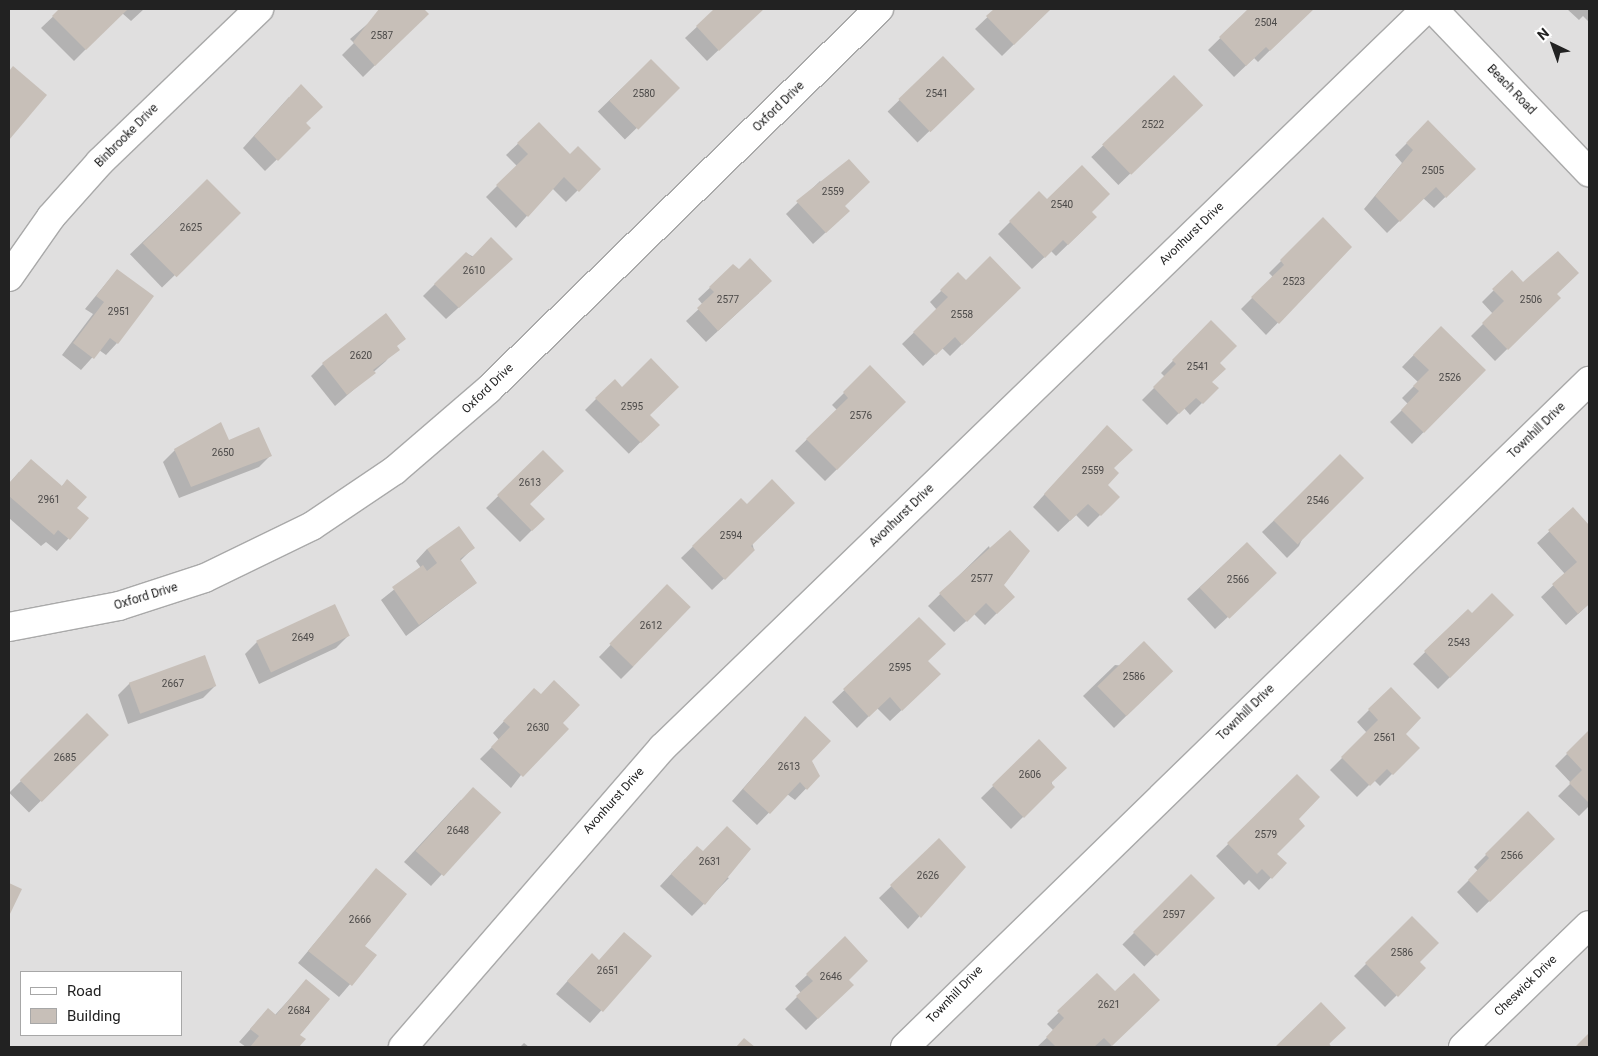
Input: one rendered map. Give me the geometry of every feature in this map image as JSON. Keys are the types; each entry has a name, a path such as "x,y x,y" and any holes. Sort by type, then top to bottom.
{"street":[{"name":"Binbrooke Drive","path":"9,276 51,217 100,162 259,9"},
{"name":"Oxford Drive","path":"9,627 119,606 205,578 312,526 395,470 488,390 879,9"},
{"name":"Avonhurst Drive","path":"403,1047 578,840 669,742 1426,9"},
{"name":"Beach Road","path":"1433,9 1589,172"},
{"name":"Townhill Drive","path":"905,1047 1589,381"},
{"name":"Cheswick Drive","path":"1463,1047 1589,925"}],"shaded area":[{"path":"9,9 1589,9 1589,1047 9,1047"}],"building":[{"path":"59,9 128,9 86,50 52,16"},
{"path":"379,9 424,9 429,14 375,66 353,42"},
{"path":"714,9 764,9 719,51 696,26"},
{"path":"994,9 1051,9 1014,45 986,16"},
{"path":"1248,9 1314,9 1270,51 1266,47 1246,66 1219,37"},
{"path":"943,56 975,89 930,132 898,99"},
{"path":"651,59 680,88 638,130 609,101"},
{"path":"13,66 47,95 9,140 9,71"},
{"path":"1174,75 1203,105 1131,175 1102,144"},
{"path":"301,84 323,107 306,123 311,128 278,161 254,136"},
{"path":"1428,120 1476,169 1446,198 1436,187 1400,222 1375,196 1413,150 1406,143"},
{"path":"539,122 570,154 578,146 601,169 579,192 564,177 528,217 496,185 528,154 517,143"},
{"path":"849,159 870,182 845,206 850,211 826,233 796,201"},
{"path":"1082,165 1110,194 1092,212 1097,217 1068,245 1063,240 1045,258 1009,221 1039,191 1047,199"},
{"path":"207,179 241,213 177,277 143,243"},
{"path":"1323,217 1352,247 1279,324 1251,297 1284,265 1280,260"},
{"path":"491,237 513,259 459,308 434,284 466,252 472,257"},
{"path":"1558,251 1579,273 1557,294 1561,298 1508,350 1482,323 1504,301 1492,289 1512,270 1523,282"},
{"path":"990,256 1021,288 962,345 955,337 936,355 913,332 948,297 940,290 958,272 966,280"},
{"path":"750,258 772,281 718,331 697,308 714,292 709,287 733,264 739,269"},
{"path":"117,269 154,296 118,344 110,338 94,359 73,343 104,302 96,296"},
{"path":"386,313 406,339 397,346 400,350 373,370 376,373 347,395 322,363"},
{"path":"1211,320 1237,346 1220,363 1226,369 1212,382 1219,388 1203,404 1196,398 1179,414 1153,387 1176,364 1172,360"},
{"path":"1441,326 1486,370 1424,433 1401,410 1419,391 1413,386 1429,370 1413,355"},
{"path":"651,358 679,387 650,415 660,425 641,443 595,398 615,379 622,387"},
{"path":"870,365 906,402 837,470 806,439 848,398 843,392"},
{"path":"221,422 229,440 259,427 272,456 191,487 174,449"},
{"path":"1107,425 1133,450 1114,468 1119,473 1108,485 1120,497 1101,516 1088,504 1070,521 1044,494"},
{"path":"543,450 564,471 530,504 545,519 532,531 497,495"},
{"path":"1340,454 1364,478 1298,545 1274,520"},
{"path":"31,459 62,486 67,479 87,497 77,508 89,518 70,540 58,530 54,535 9,496 9,483"},
{"path":"772,479 795,503 751,546 755,550 725,580 692,546 741,498 747,504"},
{"path":"1573,507 1589,525 1589,604 1578,614 1552,584 1577,562 1548,530"},
{"path":"459,526 475,548 460,559 477,583 419,625 392,587 423,565 427,571 437,563 427,549"},
{"path":"1010,530 1030,551 1004,585 1015,597 997,614 986,603 967,622 939,593"},
{"path":"1247,542 1277,573 1229,619 1200,588"},
{"path":"667,584 691,607 633,667 609,644"},
{"path":"1492,593 1514,615 1450,678 1424,651 1468,609 1472,613"},
{"path":"335,604 350,636 271,672 256,641"},
{"path":"919,617 946,644 928,661 941,674 902,711 890,697 869,717 843,689"},
{"path":"1144,641 1173,671 1126,716 1097,686"},
{"path":"205,655 216,686 140,714 129,683"},
{"path":"554,680 580,705 563,723 569,729 523,777 491,747 510,727 503,721 534,688 541,694"},
{"path":"1391,687 1421,718 1406,734 1420,748 1393,775 1387,769 1370,786 1341,757 1378,720 1368,709"},
{"path":"87,713 109,735 42,802 20,780"},
{"path":"805,716 831,741 812,761 820,776 807,790 800,782 770,814 743,789"},
{"path":"1589,730 1589,803 1569,783 1582,770 1566,753"},
{"path":"1039,739 1067,768 1051,783 1055,787 1024,818 992,785"},
{"path":"1297,774 1320,797 1299,819 1305,826 1277,854 1287,863 1272,879 1262,869 1257,874 1227,843"},
{"path":"473,787 501,812 444,876 415,851"},
{"path":"1528,811 1555,839 1490,902 1468,880 1489,858 1485,854"},
{"path":"727,826 751,849 705,905 671,874 697,846 703,851"},
{"path":"939,838 966,867 921,918 890,885"},
{"path":"376,868 407,894 365,946 377,955 352,986 308,951"},
{"path":"1191,874 1215,898 1157,956 1133,932"},
{"path":"9,883 22,889 9,916"},
{"path":"1412,916 1439,943 1420,962 1426,968 1398,997 1365,963"},
{"path":"624,932 652,956 603,1012 567,981 592,953 599,960"},
{"path":"845,936 868,961 849,980 854,985 818,1019 796,996 813,981 806,974"},
{"path":"1097,973 1115,991 1134,973 1160,1000 1112,1046 1104,1038 1094,1047 1056,1047 1046,1037 1064,1018 1057,1011"},
{"path":"306,979 330,999 300,1035 306,1039 299,1047 250,1047 259,1036 250,1029 268,1008 276,1015"},
{"path":"1321,1002 1346,1028 1329,1044 1332,1047 1275,1047"},
{"path":"1589,1033 1589,1047 1575,1047"},
{"path":"744,1038 755,1047 736,1047"}]}
